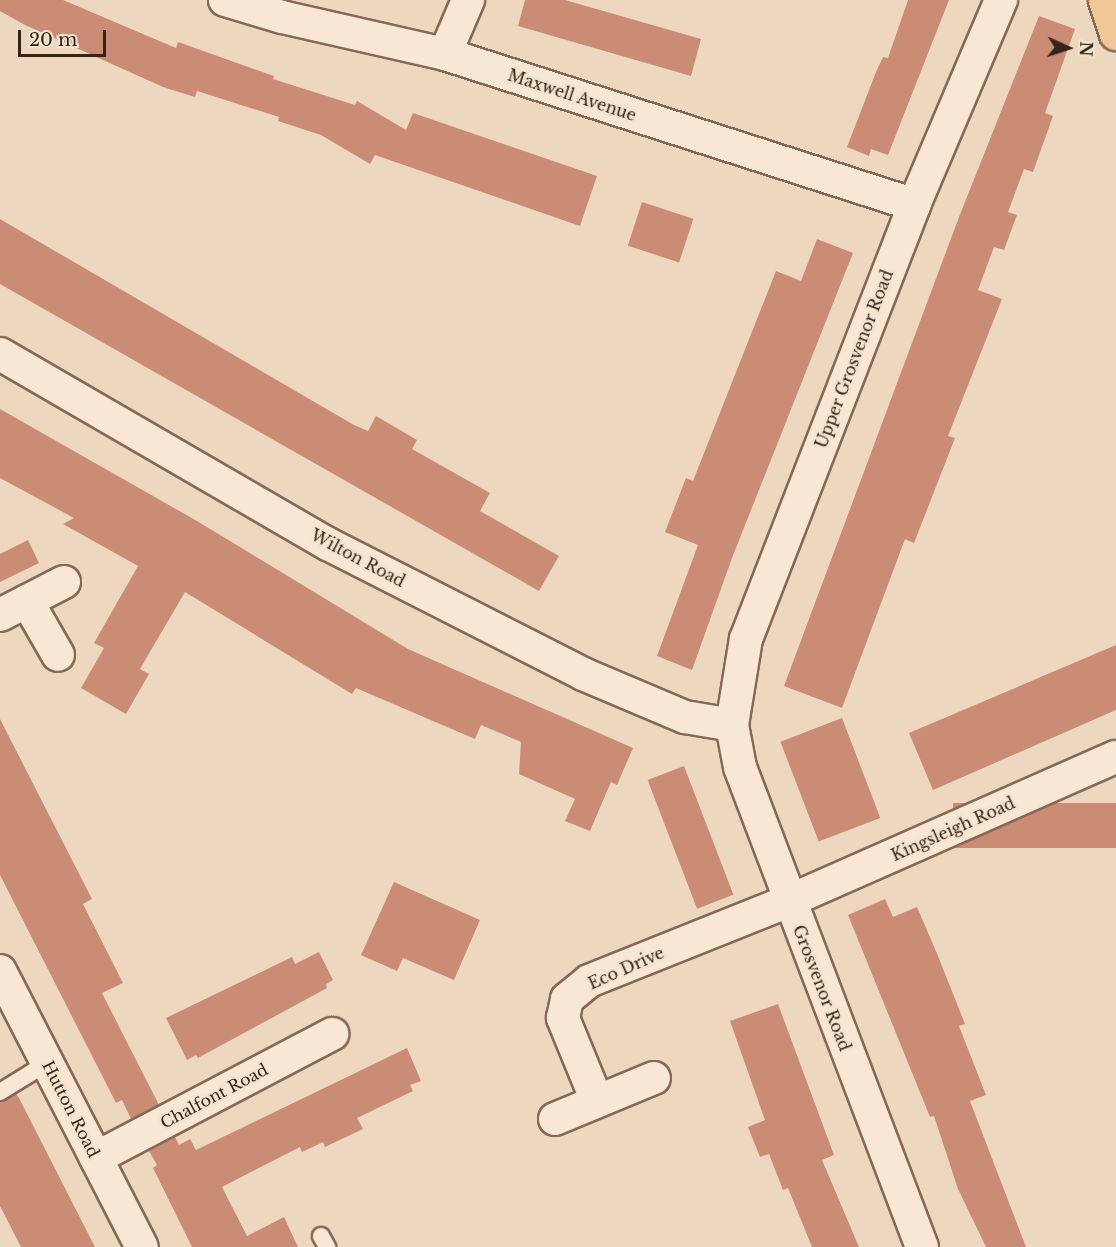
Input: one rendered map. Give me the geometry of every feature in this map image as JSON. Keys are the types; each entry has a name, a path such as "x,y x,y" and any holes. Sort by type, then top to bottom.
{"main road":[{"path":"1106,0 1116,33"}],"street":[{"name":"Maxwell Avenue","path":"225,0 282,17 445,54 914,205"},
{"path":"445,54 468,0"},
{"name":"Upper Grosvenor Road","path":"732,725 746,639 914,205 1001,0"},
{"name":"Wilton Road","path":"0,354 328,544 583,674 686,717 732,725"},
{"path":"58,655 13,608 64,582"},
{"name":"Grosvenor Road","path":"732,725 740,767 922,1247"},
{"name":"Kingsleigh Road","path":"789,901 1116,757"},
{"name":"Eco Drive","path":"597,1101 563,1018 567,999 589,981 789,901"},
{"name":"Hutton Road","path":"0,971 142,1247"},
{"name":"Chalfont Road","path":"96,1158 332,1034"},
{"path":"555,1119 654,1078"}],"lane":[{"path":"0,1092 47,1063"}],"building":[{"path":"0,0 63,0 176,48 178,42 274,76 273,79 355,105 357,101 406,130 413,113 597,176 580,226 375,155 370,164 321,135 278,121 279,117 197,91 195,97 163,87 23,24 0,11"},
{"path":"525,0 565,0 701,39 691,76 518,26"},
{"path":"908,0 949,0 888,155 871,149 869,156 847,147 876,72 883,57 888,58"},
{"path":"1039,16 1075,29 1045,113 1053,116 1033,172 1024,169 1008,212 1017,215 1004,250 994,247 978,290 1002,299 948,436 955,438 914,543 905,539 842,708 784,686 959,217"},
{"path":"642,202 693,219 679,262 628,246"},
{"path":"0,219 354,425 368,431 376,416 417,440 412,449 490,493 480,511 559,556 539,591 0,284"},
{"path":"817,239 853,253 732,558 692,670 657,656 698,545 665,532 686,478 693,481 776,271 801,281"},
{"path":"0,409 197,521 408,649 633,748 617,785 611,782 590,831 565,821 575,799 519,774 521,742 481,725 475,739 356,688 352,694 185,592 140,669 149,674 126,714 81,688 104,648 94,643 138,566 63,524 74,518 0,478"},
{"path":"28,540 39,563 0,582 0,554"},
{"path":"1116,645 1116,710 933,790 909,733"},
{"path":"842,718 880,818 819,842 780,742"},
{"path":"0,719 92,899 83,904 123,983 102,993 159,1105 131,1119 122,1100 116,1103 0,875"},
{"path":"684,766 733,895 697,909 648,780"},
{"path":"953,803 1116,803 1116,848 953,848"},
{"path":"394,882 480,920 454,980 403,958 397,971 361,955"},
{"path":"885,899 893,917 917,907 938,956 965,1024 959,1026 986,1095 970,1101 1026,1247 986,1247 958,1189 934,1116 930,1117 848,915"},
{"path":"319,952 333,980 326,984 327,988 198,1058 196,1055 187,1060 166,1018 292,957 295,964"},
{"path":"778,1004 834,1155 822,1160 859,1247 812,1247 788,1188 783,1190 769,1154 760,1157 748,1127 765,1120 730,1021"},
{"path":"407,1048 421,1081 410,1085 413,1091 357,1118 363,1129 325,1147 323,1142 302,1152 300,1147 222,1187 247,1236 284,1217 298,1247 192,1247 153,1168 157,1165 149,1151 175,1137 179,1145 190,1139 196,1150"},
{"path":"16,1094 95,1247 21,1247 0,1206 0,1102"}]}
